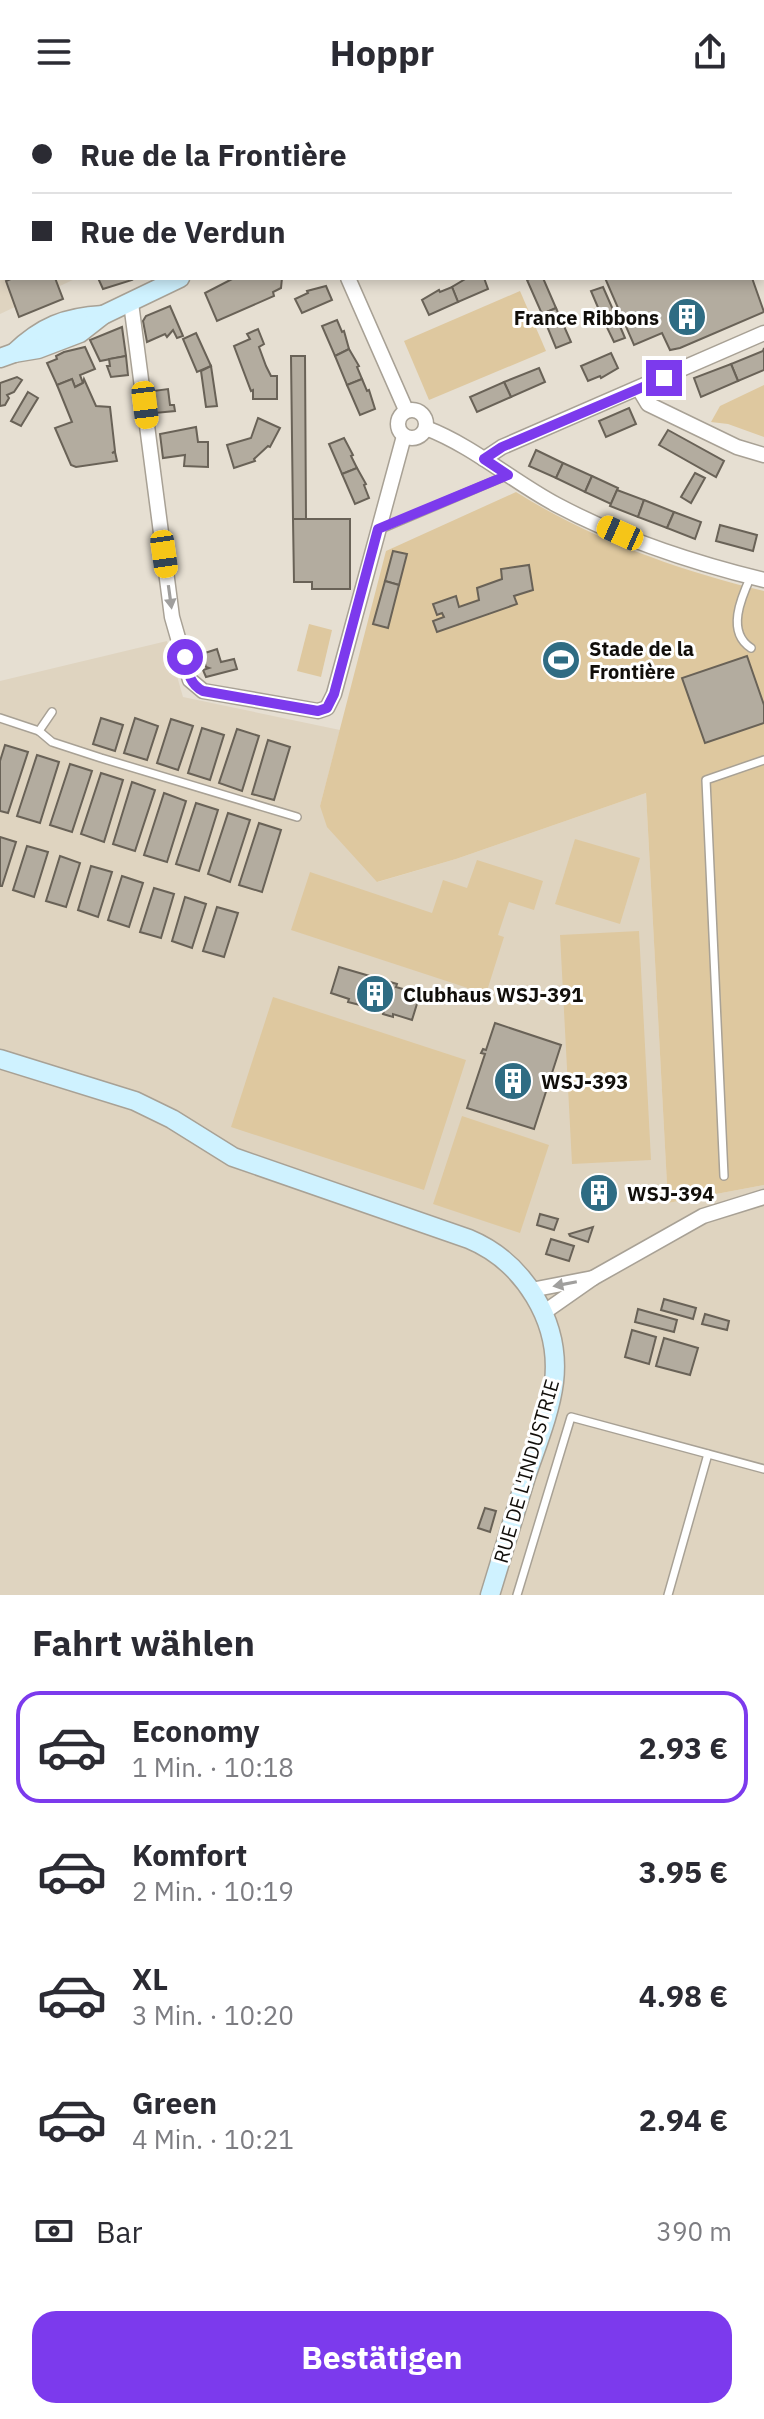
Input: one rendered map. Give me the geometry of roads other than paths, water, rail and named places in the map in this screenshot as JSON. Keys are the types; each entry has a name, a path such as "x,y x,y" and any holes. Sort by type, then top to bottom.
{"main road":[{"path":"7,355 43,347 80,333 103,315 172,280"},
{"path":"7,355 33,334 74,316 103,315"},
{"name":"RUE DE L'INDUSTRIE","path":"0,1059 144,1105 233,1157 482,1244 512,1267 531,1290 543,1313 553,1355 552,1394 490,1595"}],"street":[{"path":"349,280 406,410"},
{"path":"131,303 172,617 190,680 203,691 318,711 327,708 334,694 404,436"},
{"path":"484,459 502,447 764,333"},
{"path":"639,389 648,404 737,447 764,455"},
{"path":"426,428 413,439 404,436 397,424 398,419 406,410 416,410 422,414 426,428 484,459 557,505 620,533 757,578"},
{"path":"543,1313 593,1278 703,1216 764,1197"},
{"path":"531,1290 593,1278"}],"lane":[{"path":"378,529 508,475"},
{"path":"751,648 739,634 738,610 757,578"},
{"path":"39,731 52,712"},
{"path":"0,718 39,731 52,742 297,817"},
{"path":"724,1176 706,780 764,760"},
{"path":"517,1595 571,1417 764,1469"},
{"path":"668,1595 708,1454"}],"place":[{"name":"France Ribbons","path":"687,317"},
{"name":"Stade de la Frontière","path":"561,660"},
{"name":"Clubhaus WSJ-391","path":"375,994"},
{"name":"WSJ-393","path":"513,1081"},
{"name":"WSJ-394","path":"599,1193"}]}
